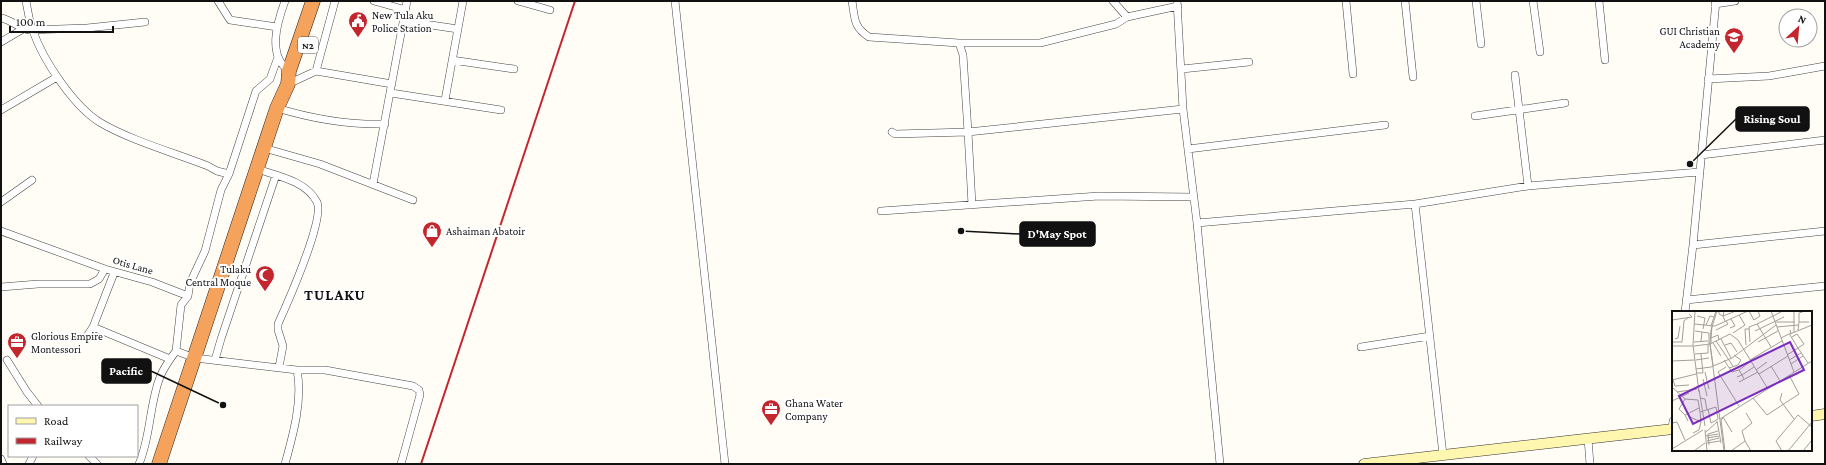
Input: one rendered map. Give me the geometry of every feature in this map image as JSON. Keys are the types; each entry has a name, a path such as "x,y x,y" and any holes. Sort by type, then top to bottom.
{"highway":[{"name":"N2","path":"159,464 277,108 288,78 298,72 305,56 314,21 314,1"}],"street":[{"path":"26,1 32,30 57,77 79,103 100,122 217,171 229,174"},
{"path":"218,1 230,20 276,27"},
{"path":"285,1 276,27 276,44 278,57 288,78 316,71 392,84"},
{"path":"316,71 333,1"},
{"path":"374,1 406,10"},
{"path":"373,184 407,1"},
{"path":"445,100 463,1"},
{"path":"518,1 550,10"},
{"path":"675,1 725,464"},
{"path":"852,1 856,25 860,32 869,37 959,43 1040,43 1116,24 1127,17 1177,4 1182,69 1183,109 1197,223 1220,464"},
{"path":"1113,1 1127,17"},
{"path":"1346,1 1352,74"},
{"path":"1405,1 1413,77"},
{"path":"1476,1 1481,44"},
{"path":"1533,1 1540,52"},
{"path":"1599,1 1605,60"},
{"path":"1684,311 1693,245 1715,3 1735,1"},
{"path":"1,18 10,21 23,29 32,30 87,28 145,22"},
{"path":"404,21 458,30"},
{"path":"1,42 23,29"},
{"path":"959,43 963,55 972,205"},
{"path":"139,464 148,436 155,392 160,377 176,351 181,305 188,296 190,283 205,251 221,190 229,174 256,91 270,79 278,57"},
{"path":"452,60 514,69"},
{"path":"1182,69 1249,62"},
{"path":"1708,79 1768,76 1825,66"},
{"path":"1515,75 1528,186"},
{"path":"1,110 57,77"},
{"path":"391,93 445,100 501,110"},
{"path":"1475,116 1565,103"},
{"path":"277,108 327,121 361,124 385,124"},
{"path":"892,132 895,134 968,132 1183,109"},
{"path":"1188,148 1385,125"},
{"path":"1701,154 1825,140"},
{"path":"264,148 320,164 413,200"},
{"path":"257,169 297,183 305,188 318,204 319,211 309,246 278,324 283,346 279,367"},
{"path":"1197,223 1414,204 1528,186 1699,172"},
{"path":"216,360 228,316 276,175"},
{"path":"1,202 32,180"},
{"path":"882,211 1099,196 1194,197"},
{"path":"1414,204 1443,455"},
{"path":"1,231 105,269"},
{"path":"1693,245 1825,231"},
{"name":"Otis Lane","path":"1,287 38,284 90,284 99,279 105,269 114,273 152,282 188,296"},
{"path":"87,336 93,327 114,273"},
{"path":"1686,300 1825,286"},
{"path":"93,327 170,360"},
{"path":"1361,347 1430,336"},
{"path":"176,351 195,358 297,370 325,370 414,386 419,390 419,401 400,464"},
{"path":"7,360 26,392 37,405"},
{"path":"285,464 293,438 297,407 299,378 297,370"},
{"path":"1812,416 1825,414"},
{"path":"1364,464 1588,439 1672,426"},
{"path":"1588,439 1590,464"},
{"path":"1,459 3,464"}],"railway":[{"path":"421,464 575,1"}],"place":[{"name":"New Tula Aku Police Station","path":"358,38"},
{"name":"GUI Christian Academy","path":"1734,54"},
{"name":"Rising Soul","path":"1690,164"},
{"name":"D'May Spot","path":"961,231"},
{"name":"Ashaiman Abatoir","path":"432,248"},
{"name":"Tulaku Central Moque","path":"265,292"},
{"name":"Glorious Empire Montessori","path":"17,359"},
{"name":"Pacific","path":"223,405"},
{"name":"Ghana Water Company","path":"771,426"}],"district":[{"name":"TULAKU","path":"335,295"}]}
